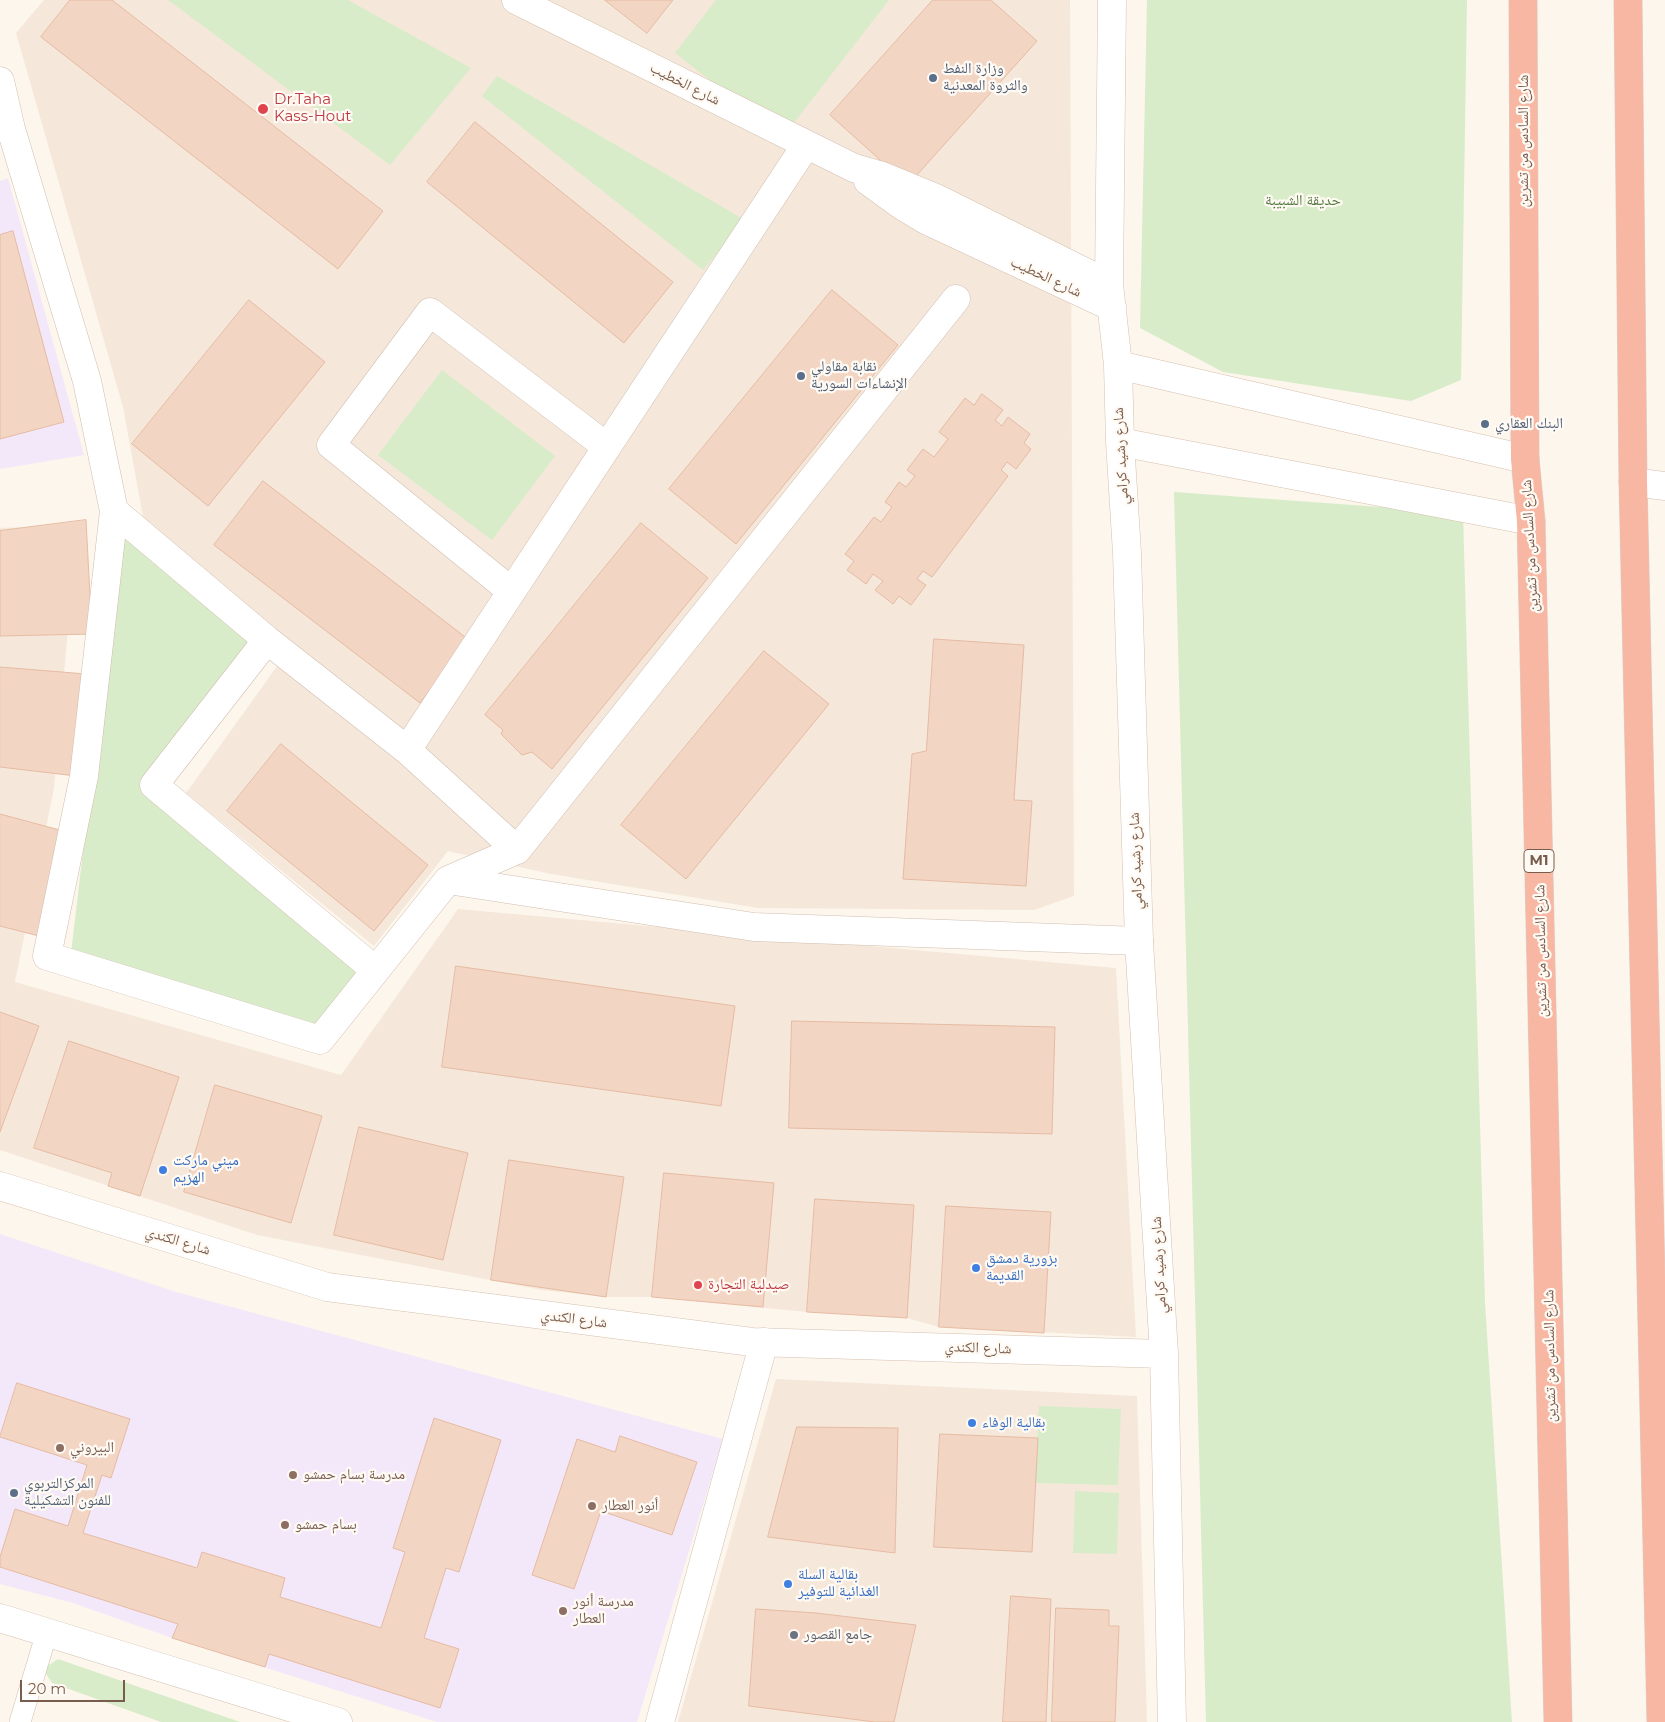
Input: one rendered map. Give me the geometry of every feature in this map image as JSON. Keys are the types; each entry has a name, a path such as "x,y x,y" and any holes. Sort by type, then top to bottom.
{"highway":[{"name":"شارع السادس من تشرين","path":"1523,0 1525,459 1531,520 1558,1722"},
{"path":"1628,0 1633,482 1661,1722"}],"street":[{"name":"شارع الخطيب","path":"516,0 854,168 876,187 926,220 1110,296"},
{"name":"شارع رشيد كرامي","path":"1112,0 1110,296 1118,365 1120,442 1127,553 1139,941 1164,1354 1172,1722"},
{"path":"0,81 11,129 86,381 114,511 84,776 47,956 320,1040 448,880 517,850 956,299"},
{"path":"407,750 806,145"},
{"path":"512,591 331,445 430,312 607,447"},
{"path":"1118,365 1525,459"},
{"path":"1120,442 1531,520"},
{"path":"1633,482 1665,486"},
{"path":"114,511 267,640 407,750 517,850"},
{"path":"267,640 154,785 375,970"},
{"path":"448,880 754,928 1139,941"},
{"name":"شارع الكندي","path":"0,1186 327,1287 752,1342 1164,1354"},
{"path":"660,1722 764,1342"},
{"path":"0,1618 334,1721"}],"lane":[{"path":"20,1722 47,1632"}],"shaded area":[{"path":"44,0 1070,0 1074,896 1034,910 758,908 551,874 448,851 374,946 186,793 278,665 143,517 123,407 16,33"},
{"path":"8,178 84,455 0,469 0,181"},
{"path":"77,525 54,788 15,982 341,1075 458,909 1116,968 1136,1337 939,1327 907,1318 807,1312 652,1297 606,1297 542,1290 257,1235 0,1150 0,528"},
{"path":"0,1234 176,1292 723,1439 637,1722 437,1722 172,1638 73,1603 0,1584"},
{"path":"776,1379 1137,1396 1147,1722 678,1722"}],"green space":[{"path":"168,0 348,0 471,68 390,165"},
{"path":"716,0 889,0 783,137 675,53"},
{"name":"حديقة الشبيبة","path":"1147,0 1467,0 1461,380 1411,401 1223,372 1140,328"},
{"path":"497,76 745,220 703,270 482,96"},
{"path":"442,370 555,456 492,540 378,455"},
{"path":"1174,492 1463,513 1485,1303 1512,1722 1206,1722"},
{"path":"121,531 250,642 142,789 361,972 316,1028 71,953"},
{"path":"1039,1406 1121,1409 1118,1485 1035,1483"},
{"path":"1075,1491 1119,1493 1117,1554 1073,1553"},
{"path":"58,1659 240,1722 161,1722 52,1683 43,1669"}],"building":[{"path":"70,0 112,0 383,211 338,269 41,37"},
{"path":"605,0 673,0 647,33"},
{"name":"وزارة النفط والثروة المعدنية","path":"933,0 991,0 1037,41 908,185 830,115"},
{"path":"475,122 673,282 624,343 427,182"},
{"path":"13,231 64,422 0,439 0,235"},
{"path":"832,290 898,345 736,544 669,489"},
{"path":"249,300 325,362 208,506 132,444"},
{"path":"982,394 1003,410 995,420 1002,426 1008,417 1030,434 1024,443 1031,449 1016,469 1007,462 1001,470 1008,476 932,577 923,571 917,579 926,585 911,605 899,596 893,604 875,590 883,581 873,574 866,584 847,570 854,561 845,554 874,517 881,522 892,507 885,502 899,482 906,487 915,476 907,470 923,449 934,457 948,439 939,432 965,398 974,405"},
{"path":"263,481 469,640 420,703 214,545"},
{"path":"86,520 92,634 0,636 0,531"},
{"path":"641,523 708,578 552,769 532,752 522,755 501,734 503,730 485,715"},
{"path":"934,639 1024,645 1014,800 1032,801 1026,886 903,879 912,754 926,751"},
{"path":"764,651 829,704 686,879 621,825"},
{"path":"0,667 86,674 76,776 0,767"},
{"path":"281,744 428,865 374,931 227,811"},
{"path":"0,814 67,832 39,936 0,926"},
{"path":"456,966 735,1006 721,1106 442,1067"},
{"path":"0,1012 39,1026 0,1132"},
{"path":"792,1021 1055,1027 1052,1134 789,1128"},
{"path":"69,1041 179,1077 140,1196 108,1186 112,1173 34,1148"},
{"path":"215,1085 322,1116 291,1223 184,1192"},
{"path":"359,1127 468,1153 443,1260 334,1235"},
{"path":"509,1160 624,1177 606,1297 491,1280"},
{"path":"664,1173 774,1183 763,1307 652,1297"},
{"path":"815,1199 914,1205 907,1318 807,1312"},
{"path":"946,1206 1051,1212 1044,1333 939,1327"},
{"path":"17,1383 130,1419 111,1478 102,1475 83,1533 197,1568 202,1552 285,1578 280,1597 381,1628 405,1552 393,1548 434,1418 501,1440 459,1572 446,1568 424,1638 459,1649 440,1708 269,1654 265,1667 172,1638 178,1624 0,1567 0,1557 15,1509 68,1526 87,1465 0,1437"},
{"path":"797,1427 898,1428 895,1553 768,1537"},
{"path":"940,1434 1038,1438 1032,1552 934,1547"},
{"path":"620,1436 697,1462 672,1535 601,1511 574,1589 532,1575 577,1439 615,1452"},
{"path":"1011,1596 1051,1599 1046,1722 1003,1722"},
{"path":"1056,1608 1109,1610 1109,1626 1119,1626 1115,1722 1052,1722"},
{"path":"756,1609 816,1613 916,1625 894,1722 875,1722 749,1706"}],"place":[{"name":"وزارة النفط والثروة المعدنية","path":"933,78"},
{"name":"Dr.Taha Kass-Hout","path":"263,109"},
{"name":"نقابة مقاولي الإنشاءات السورية","path":"801,376"},
{"name":"البنك العقاري","path":"1485,424"},
{"name":"ميني ماركت الهزيم","path":"163,1170"},
{"name":"بزورية دمشق القديمة","path":"976,1268"},
{"name":"صيدلية التجارة","path":"698,1285"},
{"name":"بقالية الوفاء","path":"972,1423"},
{"name":"البيروني","path":"60,1448"},
{"name":"مدرسة بسام حمشو","path":"293,1475"},
{"name":"المركزالتربوي للفنون التشكيلية","path":"14,1493"},
{"name":"أنور العطار","path":"592,1506"},
{"name":"بسام حمشو","path":"285,1525"},
{"name":"بقالية السلة الغذائية للتوفير","path":"788,1584"},
{"name":"مدرسة أنور العطار","path":"563,1611"},
{"name":"جامع القصور","path":"794,1635"}]}
